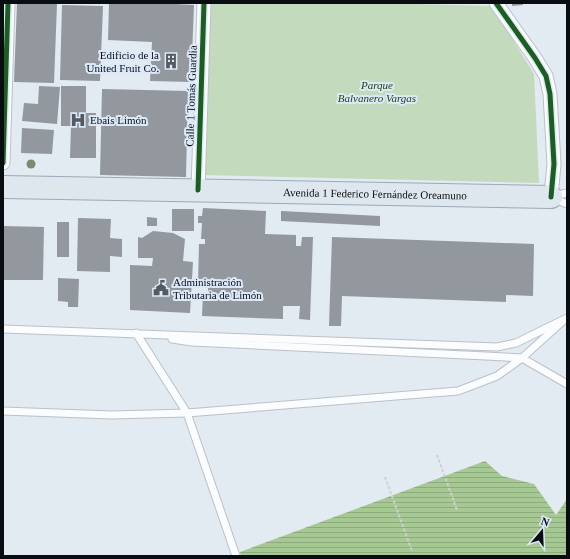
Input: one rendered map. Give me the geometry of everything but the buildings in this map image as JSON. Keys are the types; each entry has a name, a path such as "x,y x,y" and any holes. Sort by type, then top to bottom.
{"highway":[{"name":"Avenida 1 Federico Fernández Oreamuno","path":"3,174 198,190"},
{"name":"Avenida 1 Federico Fernández Oreamuno","path":"3,187 562,198"}],"street":[{"path":"3,162 8,3"},
{"name":"Calle 1 Tomás Guardia","path":"198,190 204,3"},
{"path":"496,3 536,58 546,76 550,94 554,164 562,198"}],"lane":[{"path":"3,329 497,347 516,343 565,320"},
{"path":"3,411 112,415 187,413 458,391 497,376 522,358 565,320"},
{"path":"136,333 192,342 522,358 567,384"},
{"path":"136,333 187,413 236,556"}],"path":[{"path":"437,454 457,510"},
{"path":"385,477 412,551"}],"green space":[{"name":"Parque Balvanero Vargas","path":"210,3 379,3 492,6 534,74 539,183 205,175"}],"shaded area":[{"path":"485,461 502,476 534,484 556,515 567,499 567,556 241,556 240,552"}],"cycle path":[{"path":"3,163 8,3"},
{"path":"198,190 204,3"},
{"path":"496,3 546,76 550,94 554,164 551,197"}],"place":[{"name":"Edificio de la United Fruit Co.","path":"171,61"},
{"name":"Ebais Limón","path":"78,120"},
{"name":"Administración Tributaria de Limón","path":"161,288"}]}
